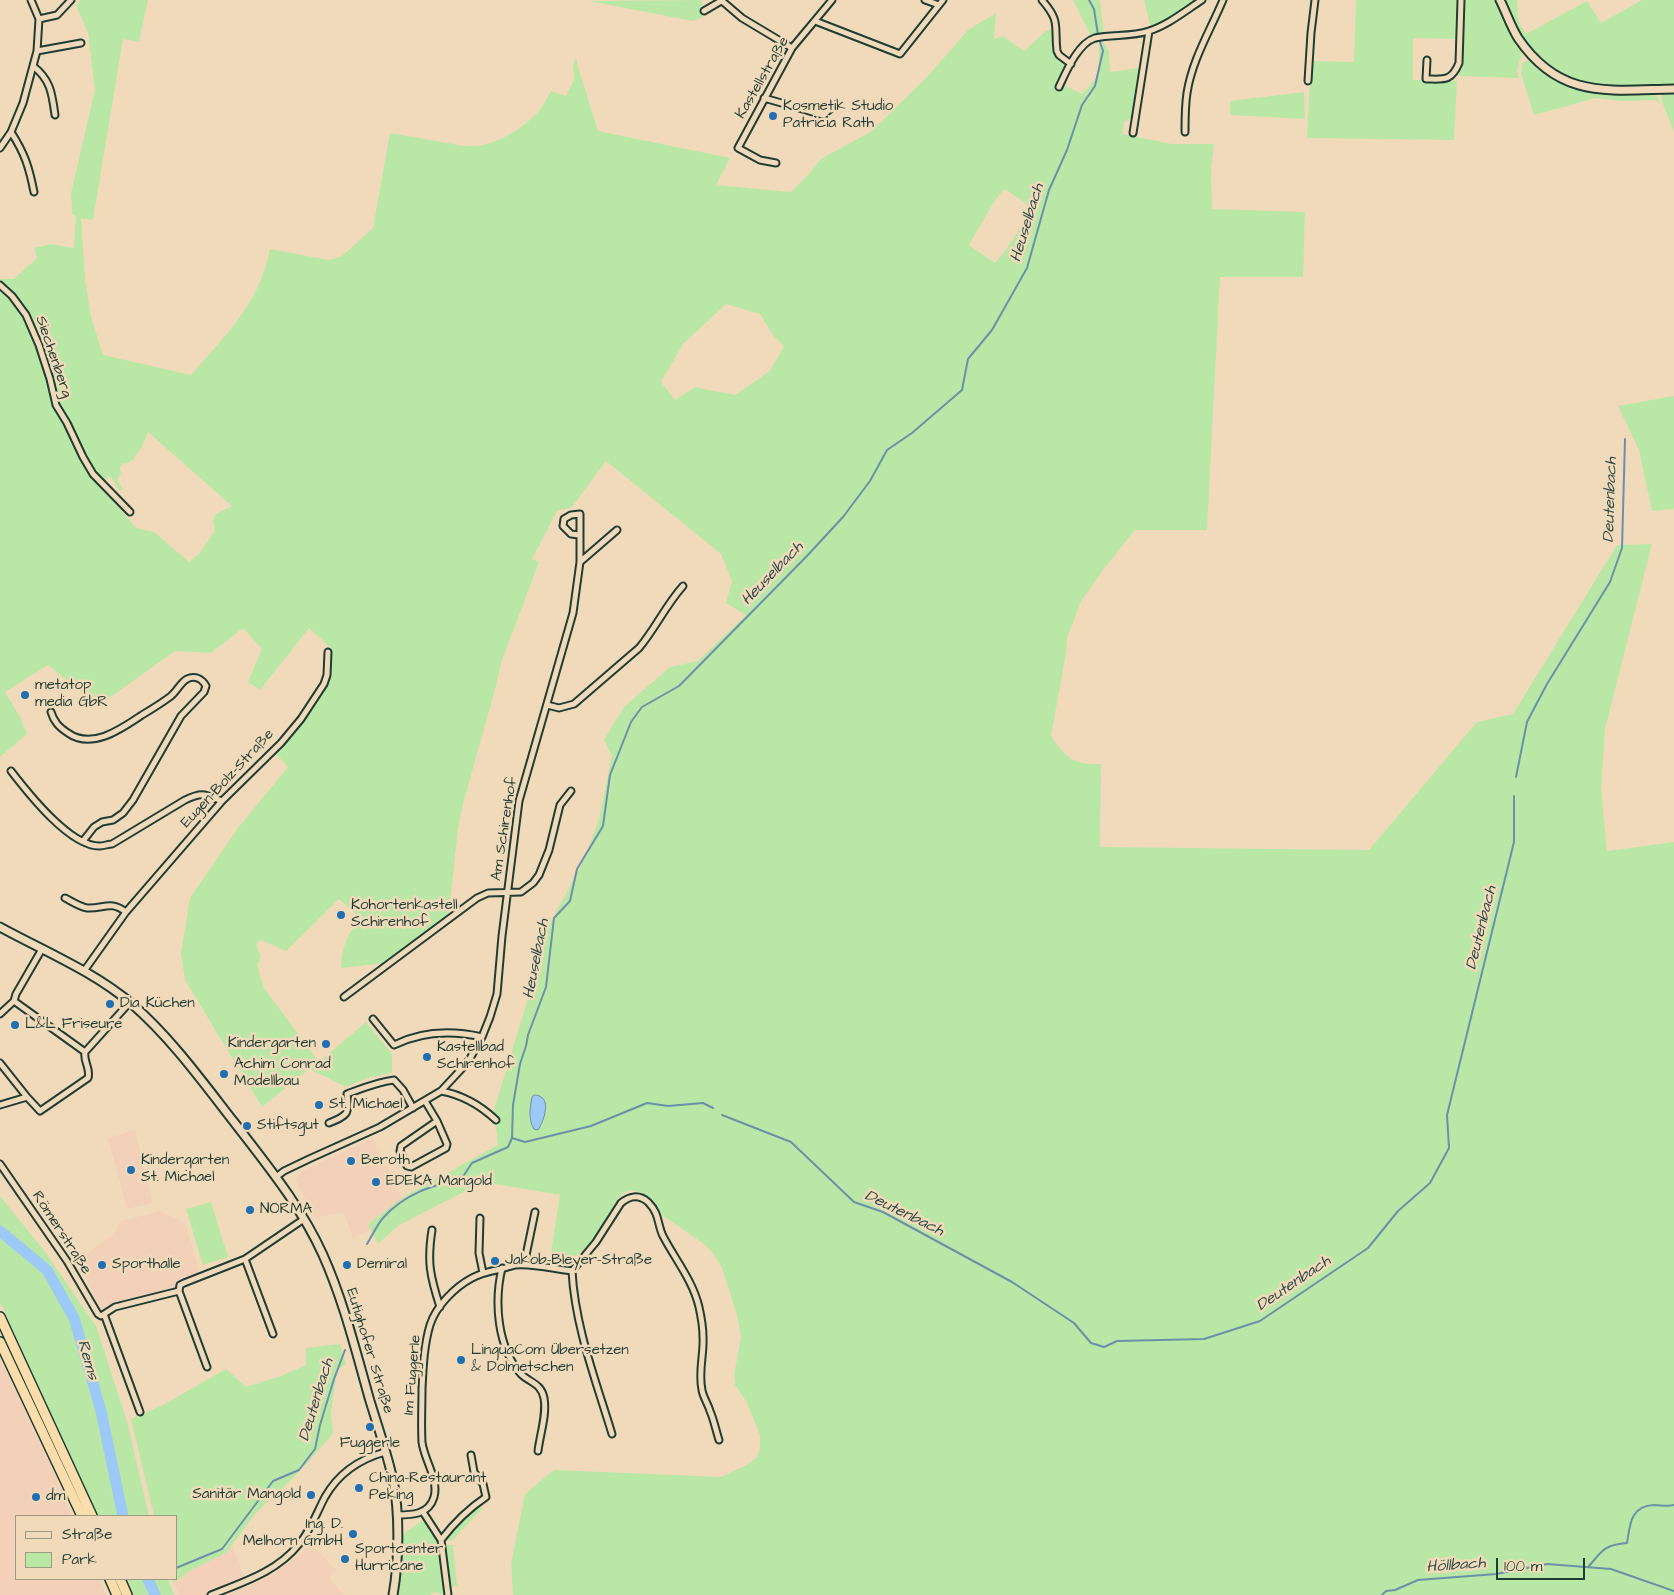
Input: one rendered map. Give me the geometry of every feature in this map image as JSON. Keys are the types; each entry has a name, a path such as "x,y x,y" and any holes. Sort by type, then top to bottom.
{"highway":[{"path":"0,1317 92,1515"},
{"path":"0,1342 82,1515"},
{"path":"110,1580 117,1595"},
{"path":"120,1580 127,1595"}],"street":[{"path":"0,148 11,132 23,103 34,66 39,19 31,0"},
{"path":"39,19 57,15 71,0"},
{"name":"Kastellstraße","path":"776,163 760,160 738,148 792,48 832,0"},
{"path":"925,0 939,5"},
{"path":"815,21 900,54 943,0"},
{"path":"1042,0 1056,23 1057,51 1070,64"},
{"path":"1059,87 1080,49 1092,40 1148,31 1165,23 1202,0"},
{"path":"1185,132 1185,106 1190,78 1196,58 1223,0"},
{"path":"1308,81 1315,0"},
{"path":"1427,60 1426,79 1445,79 1451,77 1456,70 1461,0"},
{"path":"1500,0 1517,36 1529,53 1545,69 1556,76 1581,86 1601,90 1674,89"},
{"path":"704,11 721,1 742,18 792,48"},
{"path":"1133,133 1148,31"},
{"path":"37,51 81,43"},
{"path":"34,66 48,81 55,115"},
{"path":"764,98 823,115 836,105"},
{"path":"11,132 23,150 34,192"},
{"name":"Siechenberg","path":"0,285 12,296 26,315 39,345 56,405 76,440 83,457 93,474 130,512"},
{"name":"Am Schirenhof","path":"276,1177 284,1171 380,1127 441,1091 468,1062 482,1037 497,994 518,801 574,613 580,562 580,514 571,514 564,519 563,526 571,534 579,535"},
{"path":"580,562 617,530"},
{"path":"547,704 558,708 574,704 632,654 648,637 683,586"},
{"name":"Eugen-Bolz-Straße","path":"84,972 126,912 222,801 280,742 313,702 324,684 328,652"},
{"path":"52,712 59,727 73,736 88,740 106,736 123,727 173,694 186,679 195,677 203,681 206,686 204,692 181,716 133,800 123,813 113,820 102,822 94,827 83,841"},
{"path":"11,771 32,798 52,819 83,841 99,846 112,844 197,794 222,801"},
{"path":"344,997 478,898 488,893 521,892 533,883 539,875 548,850 560,806 571,791"},
{"path":"65,898 85,908 112,905 126,912"},
{"name":"Eutighofer Straße","path":"0,927 84,972 130,1002 170,1041 276,1177 304,1219 322,1253 339,1294 392,1479 397,1515 397,1564 393,1595"},
{"path":"0,1014 14,1001 16,994 42,949"},
{"path":"14,1001 85,1052"},
{"path":"0,1063 40,1111 88,1078 90,1071 84,1058 85,1052 130,1002"},
{"path":"373,1019 394,1045 418,1036 440,1032 463,1033 482,1037"},
{"path":"329,1123 346,1115 347,1094 370,1084 394,1080 403,1090 413,1108"},
{"path":"441,1091 475,1102 496,1120"},
{"path":"0,1105 27,1097"},
{"path":"425,1101 437,1121 447,1144 446,1148 411,1168 407,1166 400,1151 401,1146 437,1121"},
{"name":"Römerstraße","path":"0,1164 67,1260 102,1315 140,1412"},
{"path":"612,1434 579,1321 572,1271 596,1242 621,1203 626,1198 633,1196 648,1202 658,1217 662,1234 691,1284 699,1306 704,1337 700,1375 702,1391 719,1440"},
{"path":"524,1265 535,1212"},
{"path":"480,1218 480,1253 483,1273"},
{"path":"207,1367 179,1291 180,1285 246,1259 304,1219"},
{"path":"432,1230 429,1251 430,1277 440,1307"},
{"path":"246,1259 273,1334"},
{"name":"Im Fuggerle","path":"423,1512 432,1502 435,1491 423,1446 421,1421 422,1379 430,1324 440,1307 461,1285 472,1277 483,1273 514,1265 572,1271"},
{"path":"502,1268 498,1299 504,1343 512,1362 522,1374 539,1386 544,1397 538,1451"},
{"path":"102,1315 115,1307 179,1291"},
{"path":"211,1595 262,1574 286,1558 300,1544 326,1495 340,1475 356,1464 385,1452"},
{"path":"441,1540 451,1526 486,1497 482,1484 474,1472 471,1455"},
{"path":"397,1515 412,1515 423,1512 441,1540 448,1595"}],"shaded area":[{"name":"Kindergarten St. Michael","path":"135,1130 153,1203 127,1209 108,1138"},
{"path":"373,1138 402,1198 369,1224 371,1229 353,1238 344,1213 323,1216 316,1220 295,1180 302,1171"},
{"path":"160,1211 185,1223 200,1274 172,1292 100,1310 79,1263 93,1249 113,1235 121,1221"},
{"path":"0,1358 56,1477 72,1515 15,1515 15,1580 99,1580 106,1595 0,1595"},
{"path":"310,1543 336,1570 329,1578 344,1595 179,1595 174,1583 191,1570 226,1553 232,1545 247,1586 273,1575 301,1553"}],"green space":[{"path":"80,0 148,0 139,42 123,39 93,220 81,218 85,280 91,317 103,355 191,375 240,318 258,287 270,249 329,260 342,256 373,228 390,133 464,146 483,145 493,142 512,133 528,121 540,110 551,91 566,96 574,80 573,66 576,57 598,131 730,158 716,185 791,192 821,159 872,131 929,75 968,30 996,13 994,39 1003,36 1024,51 1047,30 1055,30 1055,48 1060,59 1068,67 1060,83 1082,94 1098,76 1099,43 1102,41 1109,51 1110,72 1140,68 1131,118 1124,122 1122,134 1172,144 1214,144 1211,171 1212,209 1305,212 1303,277 1220,277 1207,530 1135,530 1081,601 1067,638 1051,736 1061,750 1071,759 1083,763 1101,764 1100,847 1369,850 1477,722 1513,714 1617,545 1652,544 1605,729 1601,789 1607,851 1674,842 1674,1595 513,1595 511,1564 525,1494 554,1470 721,1477 747,1465 756,1458 760,1449 760,1435 746,1401 735,1385 734,1375 741,1337 737,1315 722,1268 713,1253 704,1244 662,1215 653,1200 643,1193 630,1190 622,1194 617,1200 592,1243 572,1259 550,1259 560,1195 483,1182 399,1225 378,1244 368,1224 402,1198 498,1145 494,1110 534,979 541,940 584,860 599,819 612,756 604,740 624,707 670,667 698,661 746,615 726,603 732,581 721,554 606,461 572,507 557,511 532,559 539,562 501,663 464,800 458,829 447,917 385,963 341,968 346,941 352,929 361,918 339,899 286,951 261,940 256,944 261,958 257,965 264,988 319,1062 366,1022 392,1054 392,1073 368,1078 346,1087 309,1069 262,1107 185,980 181,953 190,898 238,828 288,767 274,752 309,713 328,682 331,648 309,628 260,690 248,682 262,649 243,628 211,653 175,651 98,706 86,709 80,691 48,665 5,692 20,717 27,734 0,757 0,279 14,279 37,258 34,248 51,244 74,248 76,216 72,214 71,193 95,90 88,32 76,6","holes":["1004,189 1026,203 1028,207 1014,237 995,263 969,245 994,202","726,304 760,314 773,335 784,346 770,371 735,395 695,387 675,400 661,382 683,344","148,432 232,506 216,514 213,520 215,531 199,554 189,562 154,532 136,528 100,485 110,476 120,491 123,489 117,480 121,473 120,467 123,463 126,464 135,458"]},
{"path":"702,0 703,17 693,21 589,1"},
{"path":"1073,0 1100,0 1104,36 1091,36"},
{"path":"1144,0 1199,0 1151,29"},
{"path":"1356,0 1459,0 1457,39 1413,38 1413,80 1457,81 1454,140 1307,138 1311,61 1354,62"},
{"path":"1461,0 1495,0 1503,19 1521,51 1517,70 1519,78 1459,76"},
{"path":"1503,0 1517,0 1519,23 1526,34 1587,1 1601,23 1642,0 1674,0 1674,87 1605,87 1571,80 1542,62 1530,48"},
{"path":"1530,60 1545,72 1573,87 1602,94 1652,94 1658,97 1659,103 1654,100 1622,101 1596,98 1534,115 1521,74 1522,63"},
{"path":"1304,92 1305,119 1230,115 1230,101"},
{"path":"1674,93 1674,132 1661,99 1663,94"},
{"path":"1674,396 1674,509 1652,511 1639,450 1618,406"},
{"path":"0,1196 46,1253 96,1326 127,1421 149,1515 98,1515 0,1302"},
{"path":"211,1202 228,1257 203,1265 186,1209"},
{"path":"340,1344 346,1364 337,1370 331,1413 333,1434 295,1476 255,1514 226,1553 191,1570 178,1580 178,1515 154,1515 131,1419 163,1405 226,1369 246,1387 281,1376 306,1365 306,1348"},
{"path":"476,1506 483,1508 454,1539 451,1541 445,1538 455,1525"},
{"path":"423,1520 435,1532 440,1543 446,1595 434,1592 431,1595 398,1595 401,1580 402,1539 406,1532"},
{"path":"444,1545 453,1545 457,1586 449,1587"},
{"path":"127,1580 168,1580 174,1595 134,1595"}],"water":[{"path":"535,1095 541,1096 544,1100 546,1110 538,1130 534,1129 530,1117 532,1097"}],"waterway":[{"name":"Heuselbach","path":"1089,0 1094,9 1098,35"},
{"name":"Heuselbach","path":"512,1138 513,1105 520,1064 528,1035 546,987 554,918 570,901 577,869 603,826 610,775 631,722 642,707 679,686 806,557 843,517 870,481 887,450 912,433 962,390 968,359 992,330 1027,268 1049,190 1067,150 1082,105 1095,86 1103,51 1100,42"},
{"name":"Deutenbach","path":"1516,777 1527,722 1547,684 1610,582 1622,548 1625,439"},
{"name":"Deutenbach","path":"722,1115 791,1142 854,1202 883,1212 1012,1282 1074,1323 1091,1343 1104,1347 1117,1341 1204,1339 1260,1321 1368,1248 1398,1211 1430,1183 1449,1148 1447,1115 1514,842 1514,796"},
{"name":"Deutenbach","path":"367,1244 383,1218 400,1202 430,1188 462,1178 472,1163 508,1147 512,1138 525,1142 591,1126 647,1103 668,1106 703,1103 713,1108"},
{"name":"Rems","path":"0,1231 47,1270 74,1318 101,1411 123,1515"},
{"name":"Deutenbach","path":"178,1567 222,1549 273,1481 299,1470 315,1449 320,1425 345,1350"},
{"path":"1589,1566 1605,1549 1613,1545 1627,1543 1631,1523 1640,1509 1654,1505 1674,1505"},
{"name":"Höllbach","path":"1382,1595 1386,1591 1395,1590 1418,1580 1496,1574 1547,1564 1611,1569 1674,1591"},
{"name":"Rems","path":"148,1580 155,1595"}],"place":[{"name":"Kosmetik Studio Patricia Rath","path":"773,116"},
{"name":"metatop media GbR","path":"25,695"},
{"name":"Kohortenkastell Schirenhof","path":"341,915"},
{"name":"Dia Küchen","path":"110,1004"},
{"name":"L&L Friseure","path":"15,1025"},
{"name":"Kindergarten","path":"326,1044"},
{"name":"Kastellbad Schirenhof","path":"427,1057"},
{"name":"Achim Conrad Modellbau","path":"224,1074"},
{"name":"St. Michael","path":"319,1105"},
{"name":"Stiftsgut","path":"247,1126"},
{"name":"Beroth","path":"351,1161"},
{"name":"Kindergarten St. Michael","path":"131,1170"},
{"name":"EDEKA Mangold","path":"376,1182"},
{"name":"NORMA","path":"250,1210"},
{"name":"Jakob-Bleyer-Straße","path":"495,1261"},
{"name":"Sporthalle","path":"102,1265"},
{"name":"Demiral","path":"347,1265"},
{"name":"LinguaCom Übersetzen & Dolmetschen","path":"461,1360"},
{"name":"Fuggerle","path":"370,1427"},
{"name":"China-Restaurant Peking","path":"359,1488"},
{"name":"Sanitär Mangold","path":"311,1495"},
{"name":"dm","path":"36,1497"},
{"name":"Ing. D. Melhorn GmbH","path":"353,1534"},
{"name":"Sportcenter Hurricane","path":"345,1559"}]}
